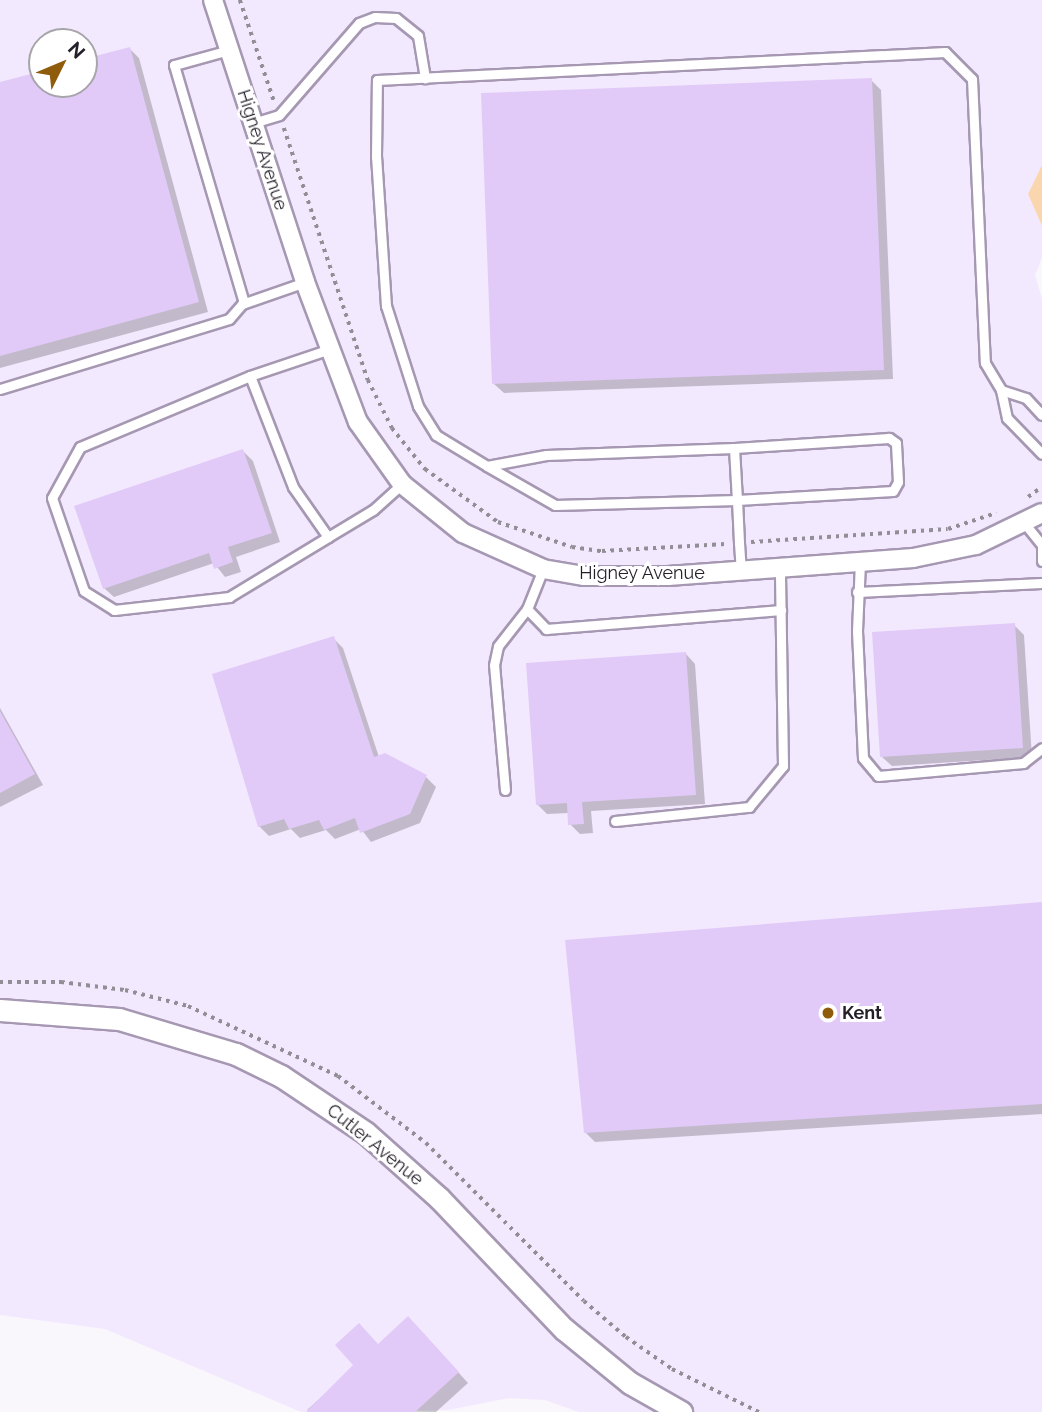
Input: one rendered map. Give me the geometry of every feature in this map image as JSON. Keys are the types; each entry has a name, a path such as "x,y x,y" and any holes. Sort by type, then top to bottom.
{"street":[{"name":"Higney Avenue","path":"213,0 305,282 358,422 402,484 463,533 543,569 584,576 780,568 913,558 976,545 1025,524 1042,513"},
{"name":"Cutler Avenue","path":"0,1010 119,1018 236,1054 281,1076 366,1133 440,1199 564,1329 630,1383 681,1412"}],"lane":[{"path":"253,122 279,115 359,23 375,17 396,18 418,36 425,78"},
{"path":"229,50 174,65 244,303"},
{"path":"487,466 546,455 734,448 889,438 896,443 898,481 893,491 737,500 555,505 487,466 436,435 418,406 386,306 376,156 377,80 945,52 972,79 981,332 985,363 1001,390 1007,418 1042,454"},
{"path":"0,389 229,319 244,303 305,282"},
{"path":"330,349 250,376 80,446 52,498 84,591 114,610 229,597 373,510 402,484"},
{"path":"250,376 293,486 328,537"},
{"path":"1001,390 1026,398 1042,415"},
{"path":"734,448 741,570"},
{"path":"1025,524 1042,545 1042,561"},
{"path":"860,562 857,592 863,758 878,776 1023,763 1042,748"},
{"path":"615,821 749,807 783,766 780,568"},
{"path":"505,790 494,664 498,646 527,609 543,569"},
{"path":"857,592 1042,583"},
{"path":"527,609 546,629 780,610"}],"path":[{"path":"240,0 368,380 392,428 425,470 473,509 498,522 572,547 602,551 948,528 1009,508"},
{"path":"1019,502 1042,487"}],"shaded area":[{"path":"0,0 1042,0 1042,165 1028,194 1042,226 1042,258 1035,275 1042,299 1042,1412 579,1412 545,1400 509,1398 448,1410 301,1412 105,1329 0,1315"},
{"path":"1042,165 1042,226 1028,194"}],"building":[{"path":"130,47 199,302 0,356 0,82 28,75 28,98 98,98 98,55"},
{"path":"872,78 884,370 492,384 481,93"},
{"path":"243,449 272,533 228,547 233,562 214,569 209,553 103,589 74,506"},
{"path":"1015,623 1023,748 880,757 872,632"},
{"path":"334,636 374,757 385,753 427,775 410,814 360,833 355,818 324,830 319,820 289,829 284,819 258,827 212,674"},
{"path":"686,652 696,795 582,802 584,824 568,825 567,803 536,805 526,663"},
{"path":"0,711 35,774 0,793"},
{"path":"1042,902 1042,1104 584,1133 565,940"},
{"path":"408,1316 459,1372 415,1412 306,1412 353,1365 335,1345 359,1323 378,1344"}],"place":[{"name":"Kent","path":"828,1013"}]}
